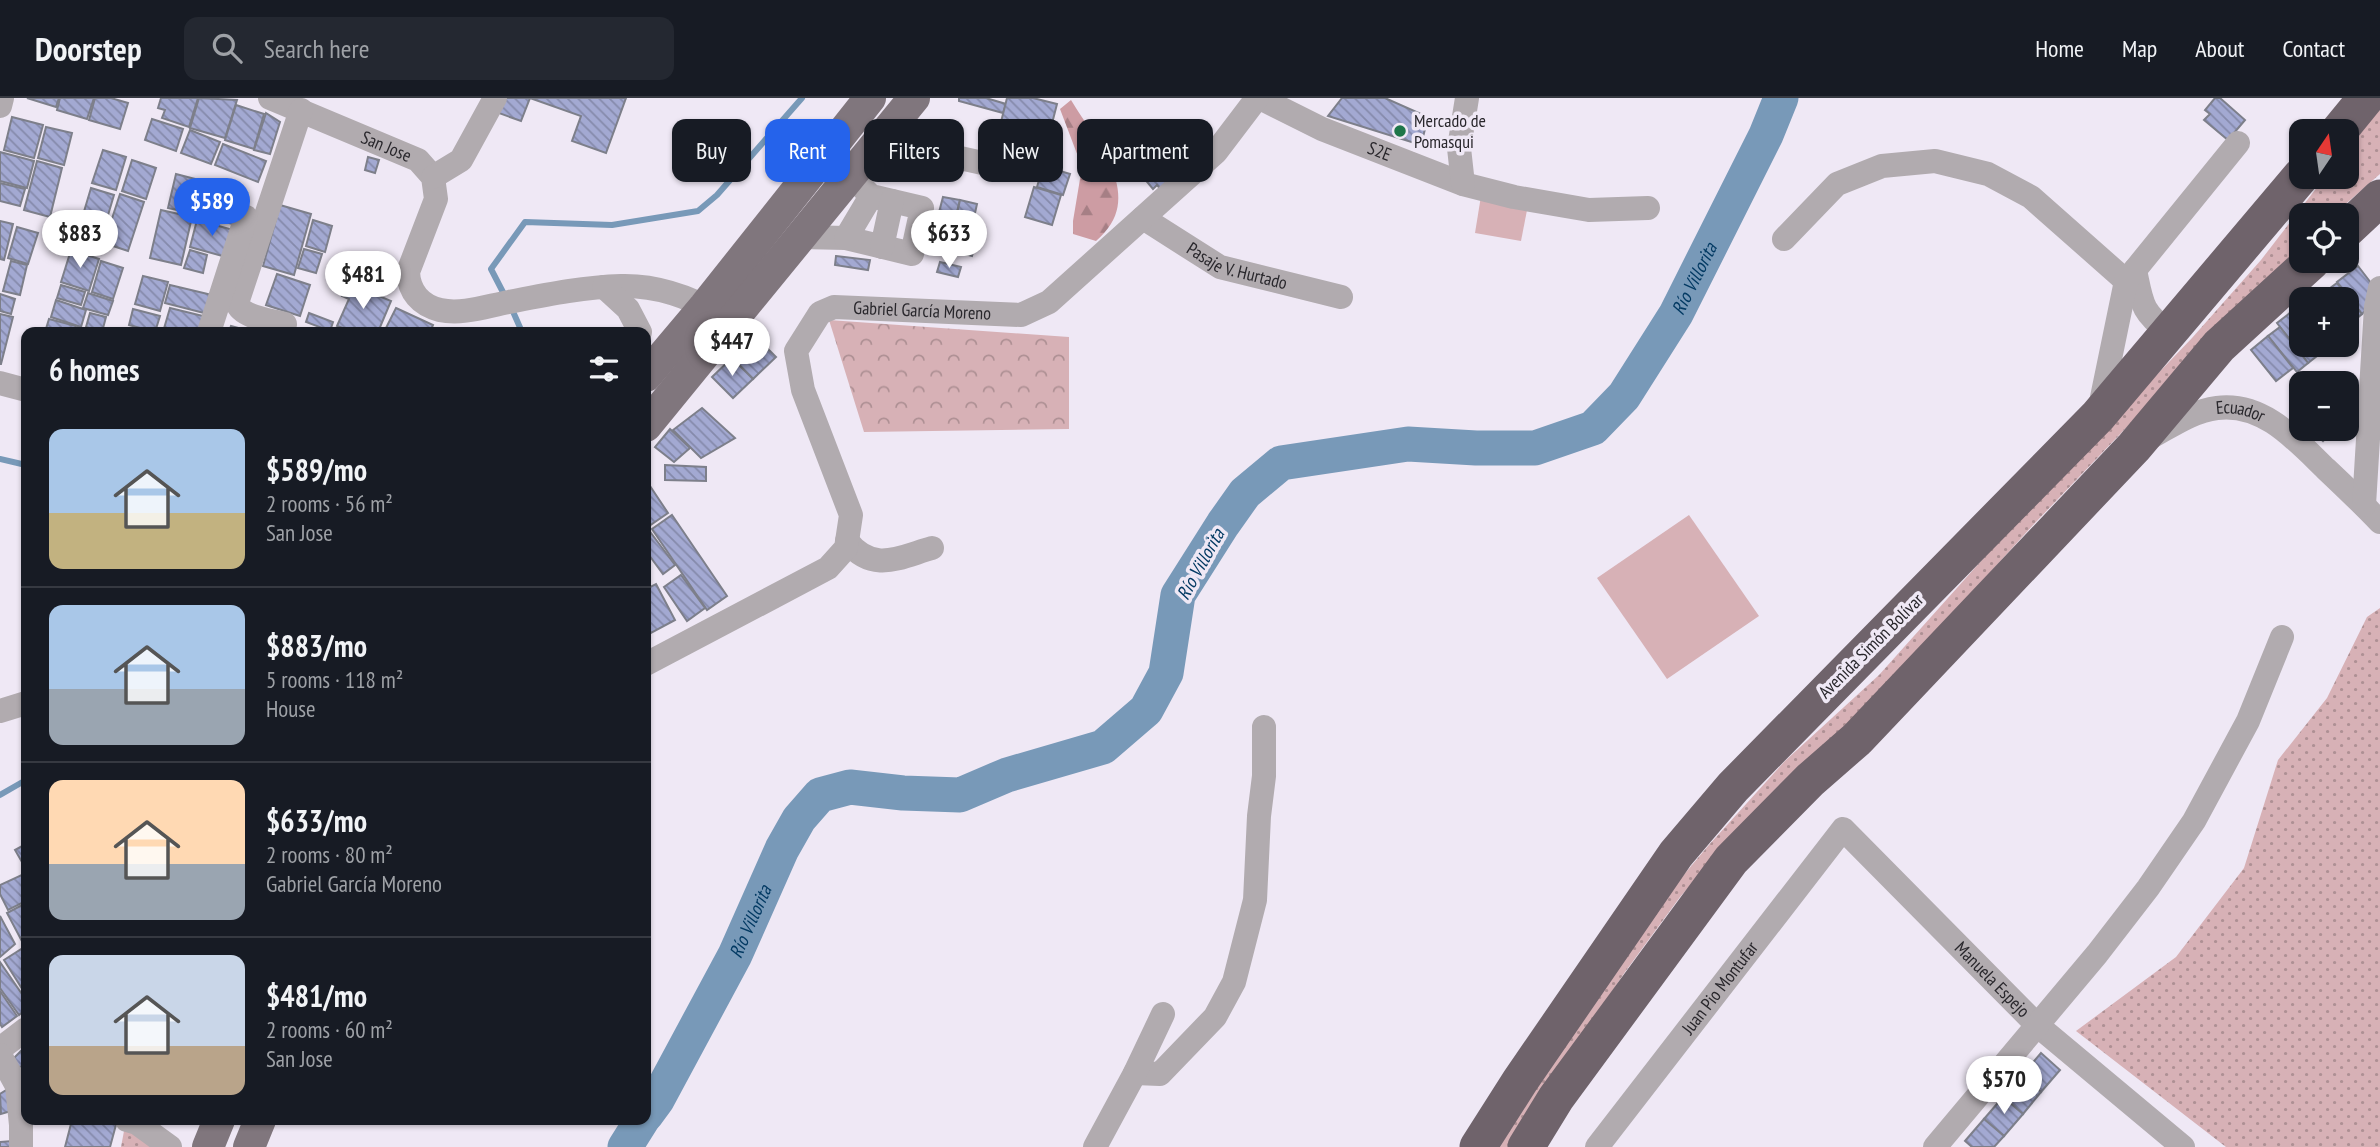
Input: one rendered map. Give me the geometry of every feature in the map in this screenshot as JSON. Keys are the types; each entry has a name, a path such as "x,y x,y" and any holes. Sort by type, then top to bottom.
{"highway":[{"path":"2349,119 2366,98"},
{"name":"Avenida Simón Bolívar","path":"1478,1147 1676,854 1700,825 1741,778 2098,415 2290,189"},
{"path":"2359,218 2380,198"},
{"path":"1525,1147 1556,1098 1731,860 1810,780 1857,739 2134,447 2219,346 2299,273"}],"main road":[{"path":"850,123 870,98"},
{"path":"897,119 914,98"},
{"path":"850,174 867,185"},
{"path":"651,418 718,314 769,226 804,182"},
{"path":"651,364 718,314 868,182"},
{"path":"769,226 798,241"},
{"path":"208,1147 217,1125"}],"street":[{"name":"San Jose","path":"270,98 418,160 433,177"},
{"path":"495,98 461,160 433,177 436,200 408,272 409,285 414,294 426,305 442,311 473,310 604,287 653,287 679,295 718,314"},
{"name":"S2E","path":"1258,98 1322,129 1463,184 1514,197 1588,209 1648,208"},
{"name":"Gabriel García Moreno","path":"847,541 852,515 803,390 796,351 820,313 834,307 1021,315 1049,302 1216,152 1258,98"},
{"path":"1463,184 1459,148 1467,98"},
{"path":"285,324 245,313 239,309 237,303 301,110"},
{"path":"2098,415 2131,275 2238,143"},
{"path":"1784,239 1837,184 1882,166 1935,161 1988,174 2031,197 2131,275 2143,308 2152,320 2169,332"},
{"path":"798,241 846,238 912,254 922,208 867,185 846,238"},
{"path":"211,327 246,217"},
{"name":"Pasaje V. Hurtado","path":"1143,218 1220,267 1341,297"},
{"path":"604,287 628,309 637,327"},
{"name":"Ecuador","path":"2372,514 2376,307 2380,288"},
{"path":"0,383 21,389"},
{"name":"Ecuador","path":"2134,447 2187,417 2216,408 2235,408 2257,413 2286,430 2372,514"},
{"path":"847,541 861,556 882,561 932,548"},
{"path":"651,661 828,568 846,548 847,541"},
{"path":"1935,1147 2148,888 2194,821 2248,721 2282,637"},
{"path":"0,711 21,705"},
{"path":"1135,1073 1160,1074 1214,1017 1234,982 1255,900 1264,776 1264,727"},
{"name":"Manuela Espejo","path":"1843,829 2036,1026 2183,1147"},
{"name":"Juan Pio Montufar","path":"1597,1147 1843,829"},
{"path":"1095,1147 1163,1014"},
{"path":"0,1049 21,1033"},
{"path":"0,1055 16,1086 21,1125 20,1147"},
{"path":"140,1125 170,1147"}],"green space":[{"path":"1071,100 1083,119 1077,119 1077,154 1060,109"},
{"path":"2380,109 2380,174 2347,203 2305,203 2316,189 2359,189 2359,134"},
{"path":"1080,182 1116,182 1118,207 1111,224 1096,241 1073,234"},
{"path":"1481,196 1528,205 1521,241 1475,233"},
{"path":"2289,224 2289,258 2035,523 1889,684 1716,856 1680,897 1625,972 1508,1147 1493,1147 1671,890 1708,846 1785,761 1879,675 2025,512 2192,338 2261,260"},
{"path":"829,320 1069,337 1069,429 864,432"},
{"path":"1689,515 1759,616 1667,679 1597,578"},
{"path":"2380,608 2380,1147 2226,1147 2076,1031 2176,957 2244,868 2278,760 2327,698 2367,617"},
{"path":"124,1131 138,1134 153,1147 121,1147"}],"building":[{"path":"27,98 59,98 56,107"},
{"path":"60,98 94,98 87,119 57,110"},
{"path":"95,98 111,98 128,103 120,129 89,120"},
{"path":"161,98 198,98 189,127 162,118 165,110 158,108"},
{"path":"199,98 237,100 225,138 190,128"},
{"path":"501,98 530,98 521,121 496,112"},
{"path":"530,98 626,98 606,153 572,141 581,116"},
{"path":"959,98 986,98 1006,104 1003,113 959,101"},
{"path":"1007,98 1033,98 1057,104 1053,119 1002,119"},
{"name":"Mercado de Pomasqui","path":"1342,98 1385,98 1428,117 1421,145 1328,116"},
{"path":"2215,98 2220,98 2245,120 2228,140 2204,120 2210,114 2205,110"},
{"path":"236,105 264,114 254,149 225,140"},
{"path":"266,113 280,122 270,154 254,150"},
{"path":"12,117 43,125 34,158 4,150"},
{"path":"152,119 183,129 176,151 145,140"},
{"path":"46,127 72,133 64,165 38,158"},
{"path":"190,130 220,142 211,164 181,153"},
{"path":"223,144 266,161 258,182 215,165"},
{"path":"103,150 126,157 116,190 92,183"},
{"path":"0,152 34,161 27,188 0,181"},
{"path":"368,157 379,160 375,173 365,170"},
{"path":"132,160 156,168 146,199 122,191"},
{"path":"37,161 62,168 50,217 24,210"},
{"path":"1063,172 1070,174 1063,195 1037,187 1038,182 1063,182"},
{"path":"176,174 199,180 191,213 168,208"},
{"path":"1147,182 1173,182 1163,192 1157,185 1153,189"},
{"path":"0,183 25,189 20,206 0,201"},
{"path":"202,183 245,194 237,225 194,214"},
{"path":"1034,187 1061,195 1052,225 1025,217"},
{"path":"91,188 114,195 100,242 77,235"},
{"path":"120,194 144,202 128,251 104,243"},
{"path":"943,197 960,200 953,228 936,224"},
{"path":"960,200 977,204 971,231 954,227"},
{"path":"280,205 311,214 294,275 263,266"},
{"path":"161,210 192,217 181,265 150,258"},
{"path":"197,220 233,230 226,257 190,247"},
{"path":"313,220 332,226 325,252 306,246"},
{"path":"0,221 13,224 4,260 0,259"},
{"path":"17,227 38,233 28,264 8,258"},
{"path":"955,234 976,239 972,256 950,250"},
{"path":"304,249 322,254 316,273 298,268"},
{"path":"71,250 99,259 89,291 61,282"},
{"path":"190,250 207,255 203,273 184,268"},
{"path":"836,256 870,260 868,270 835,265"},
{"path":"11,261 27,265 20,295 3,291"},
{"path":"101,261 123,268 113,299 92,292"},
{"path":"940,262 961,267 958,277 937,272"},
{"path":"2359,267 2371,283 2366,310 2362,314 2359,310 2359,287 2341,287 2337,282 2349,273 2359,273"},
{"path":"277,274 310,285 300,316 266,305"},
{"path":"143,276 168,282 160,311 135,304"},
{"path":"348,283 391,301 380,327 340,327 337,326 349,299 342,296"},
{"path":"61,285 85,292 81,305 57,298"},
{"path":"170,285 212,295 208,314 165,303"},
{"path":"88,293 113,301 108,315 83,308"},
{"path":"0,294 15,299 11,314 0,311"},
{"path":"56,300 86,310 81,327 51,317"},
{"path":"170,308 207,317 204,327 164,327"},
{"path":"396,308 433,325 432,327 386,327"},
{"path":"133,309 160,316 157,327 129,325"},
{"path":"90,313 106,317 103,327 86,327"},
{"path":"309,313 333,322 331,327 319,327 306,322"},
{"path":"0,314 13,317 1,364 0,364"},
{"path":"2289,314 2289,338 2277,323"},
{"path":"49,319 76,326 76,327 47,327"},
{"path":"2280,327 2289,339 2289,357 2303,357 2308,363 2296,371 2268,336"},
{"path":"755,336 776,357 753,379 732,358"},
{"path":"2268,336 2293,368 2276,381 2251,350"},
{"path":"2303,357 2316,357 2308,363"},
{"path":"732,358 753,379 733,398 712,377"},
{"path":"702,408 735,438 701,458 673,430"},
{"path":"670,429 690,448 674,462 655,447"},
{"path":"665,465 706,467 706,481 665,480"},
{"path":"651,488 668,513 651,525"},
{"path":"672,515 727,596 707,610 652,529"},
{"path":"651,533 675,565 663,574 651,558"},
{"path":"681,575 705,608 687,621 664,587"},
{"path":"656,584 675,620 651,633 651,586"},
{"path":"21,847 21,860 15,850"},
{"path":"21,875 21,904 8,910 0,894 0,885"},
{"path":"21,906 21,939 7,913"},
{"path":"0,916 15,944 0,957"},
{"path":"21,949 21,987 4,960"},
{"path":"0,962 21,993 19,1015 0,988"},
{"path":"0,991 17,1016 2,1027 0,1024"},
{"path":"21,1051 21,1066 18,1068 13,1059"},
{"path":"2041,1053 2060,1070 2041,1092 2022,1075"},
{"path":"2022,1075 2041,1092 2023,1114 2003,1097"},
{"path":"8,1089 11,1111 1,1114 0,1094"},
{"path":"2003,1097 2023,1114 2004,1136 1984,1119"},
{"path":"1984,1119 2004,1136 1994,1147 1972,1147 1965,1141"},
{"path":"71,1125 116,1125 110,1147 65,1147"},
{"path":"12,1141 12,1147 0,1147 0,1142"}],"waterway":[{"path":"506,298 491,269 525,222 612,225 698,211 717,195 802,98"},
{"name":"Río Villorita","path":"651,1108 735,955 782,849 799,819 820,795 850,787 903,793 960,795 1007,775 1103,747 1146,710 1166,673 1178,595 1245,493 1281,463 1408,444 1535,448 1593,428 1624,396 1676,314 1766,135 1781,98"},
{"path":"511,307 520,327"},
{"path":"0,459 21,464"},
{"path":"0,795 21,783"},
{"name":"Río Villorita","path":"625,1147 639,1125"}],"place":[{"name":"Mercado de Pomasqui","path":"1400,131"}]}
